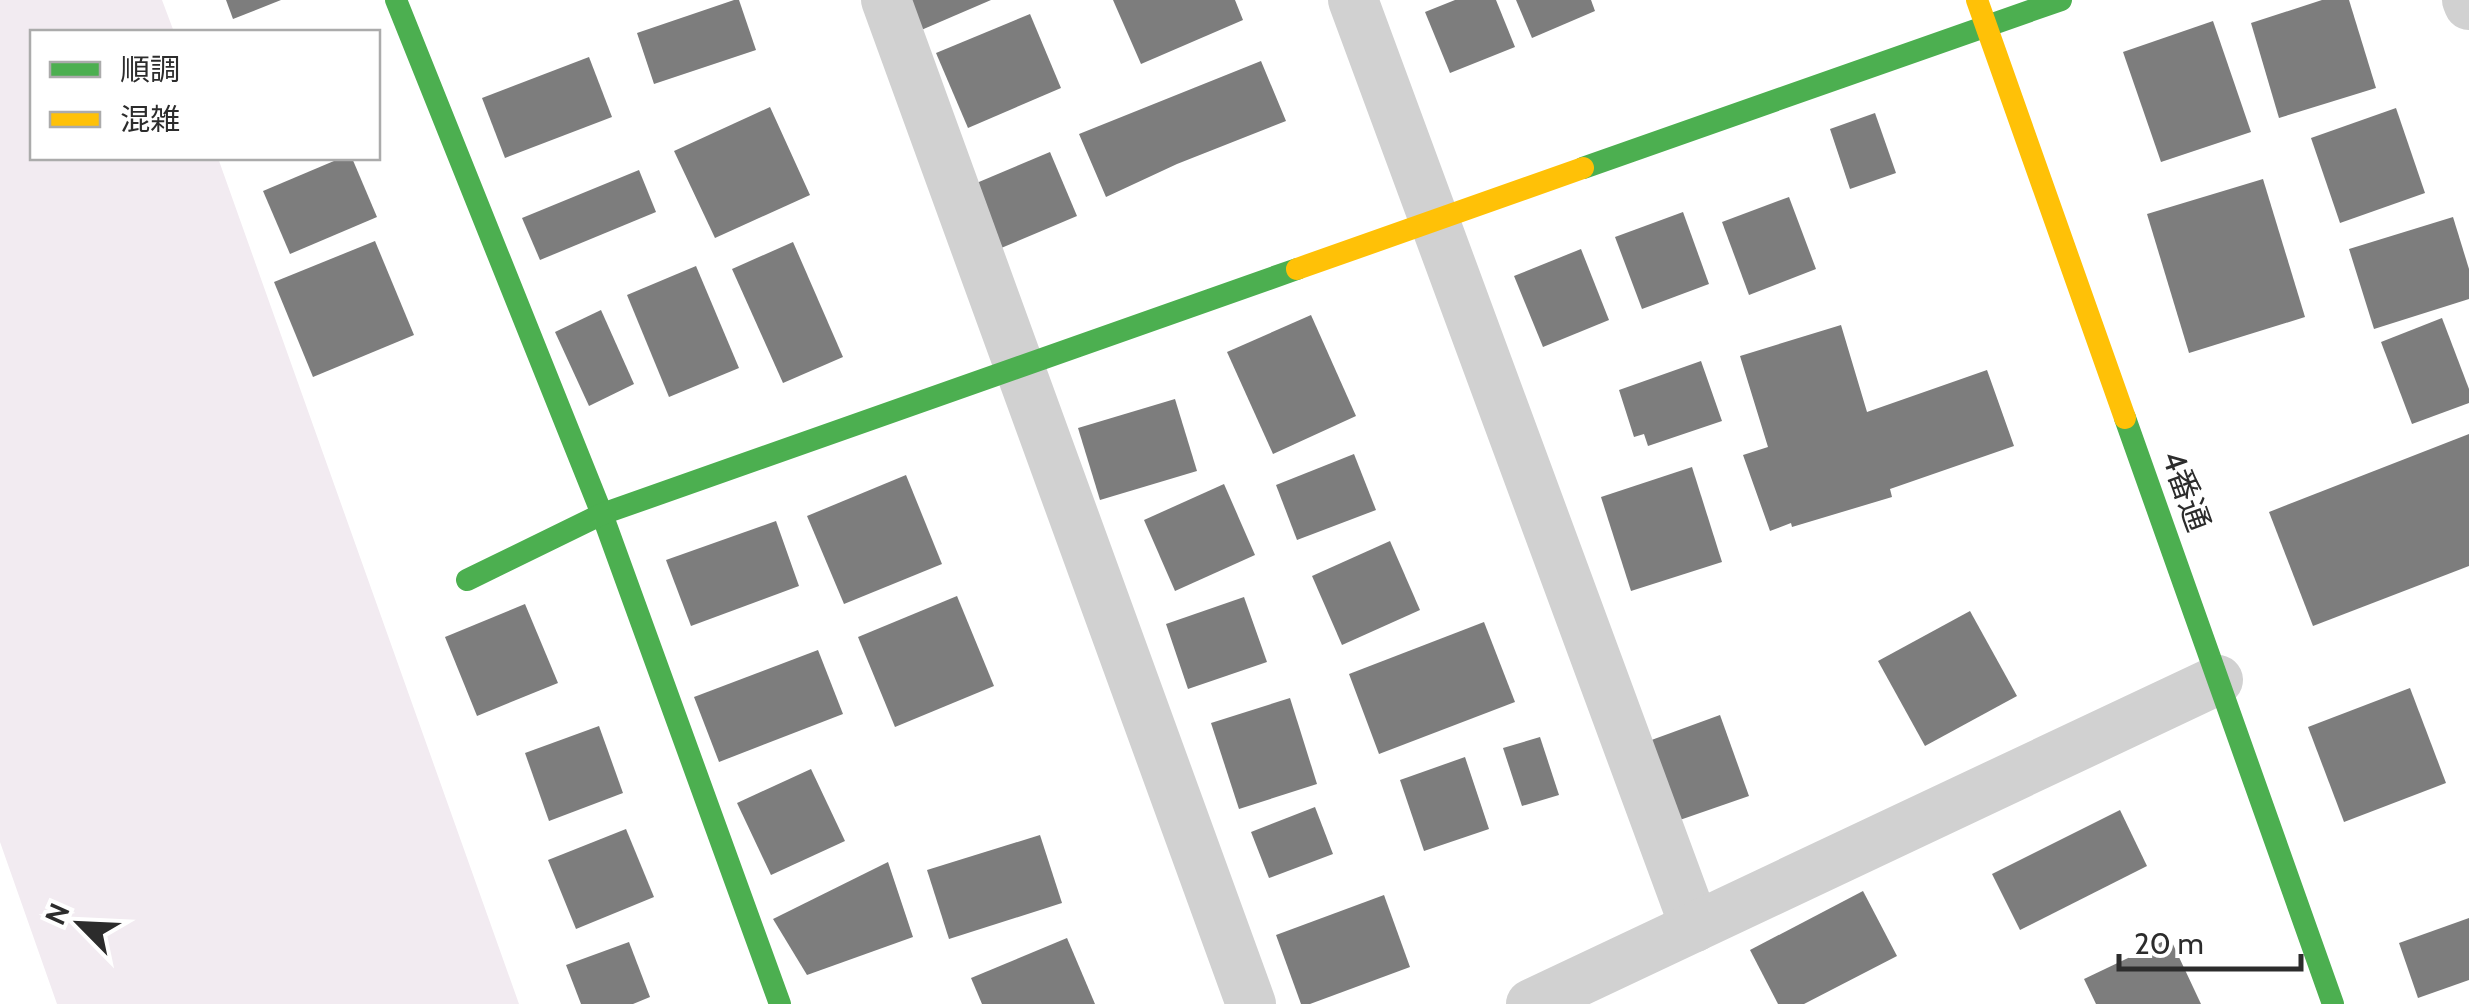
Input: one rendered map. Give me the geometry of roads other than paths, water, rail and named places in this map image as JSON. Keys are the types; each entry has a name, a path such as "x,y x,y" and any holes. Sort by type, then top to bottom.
{"street":[{"path":"396,0 602,514 780,1004"},
{"path":"886,0 1251,1004"},
{"path":"1353,0 1695,927"},
{"name":"4番通","path":"1977,0 2218,680 2326,1001"},
{"path":"467,580 602,514 2061,0"},
{"path":"1531,1004 2218,680"}]}
